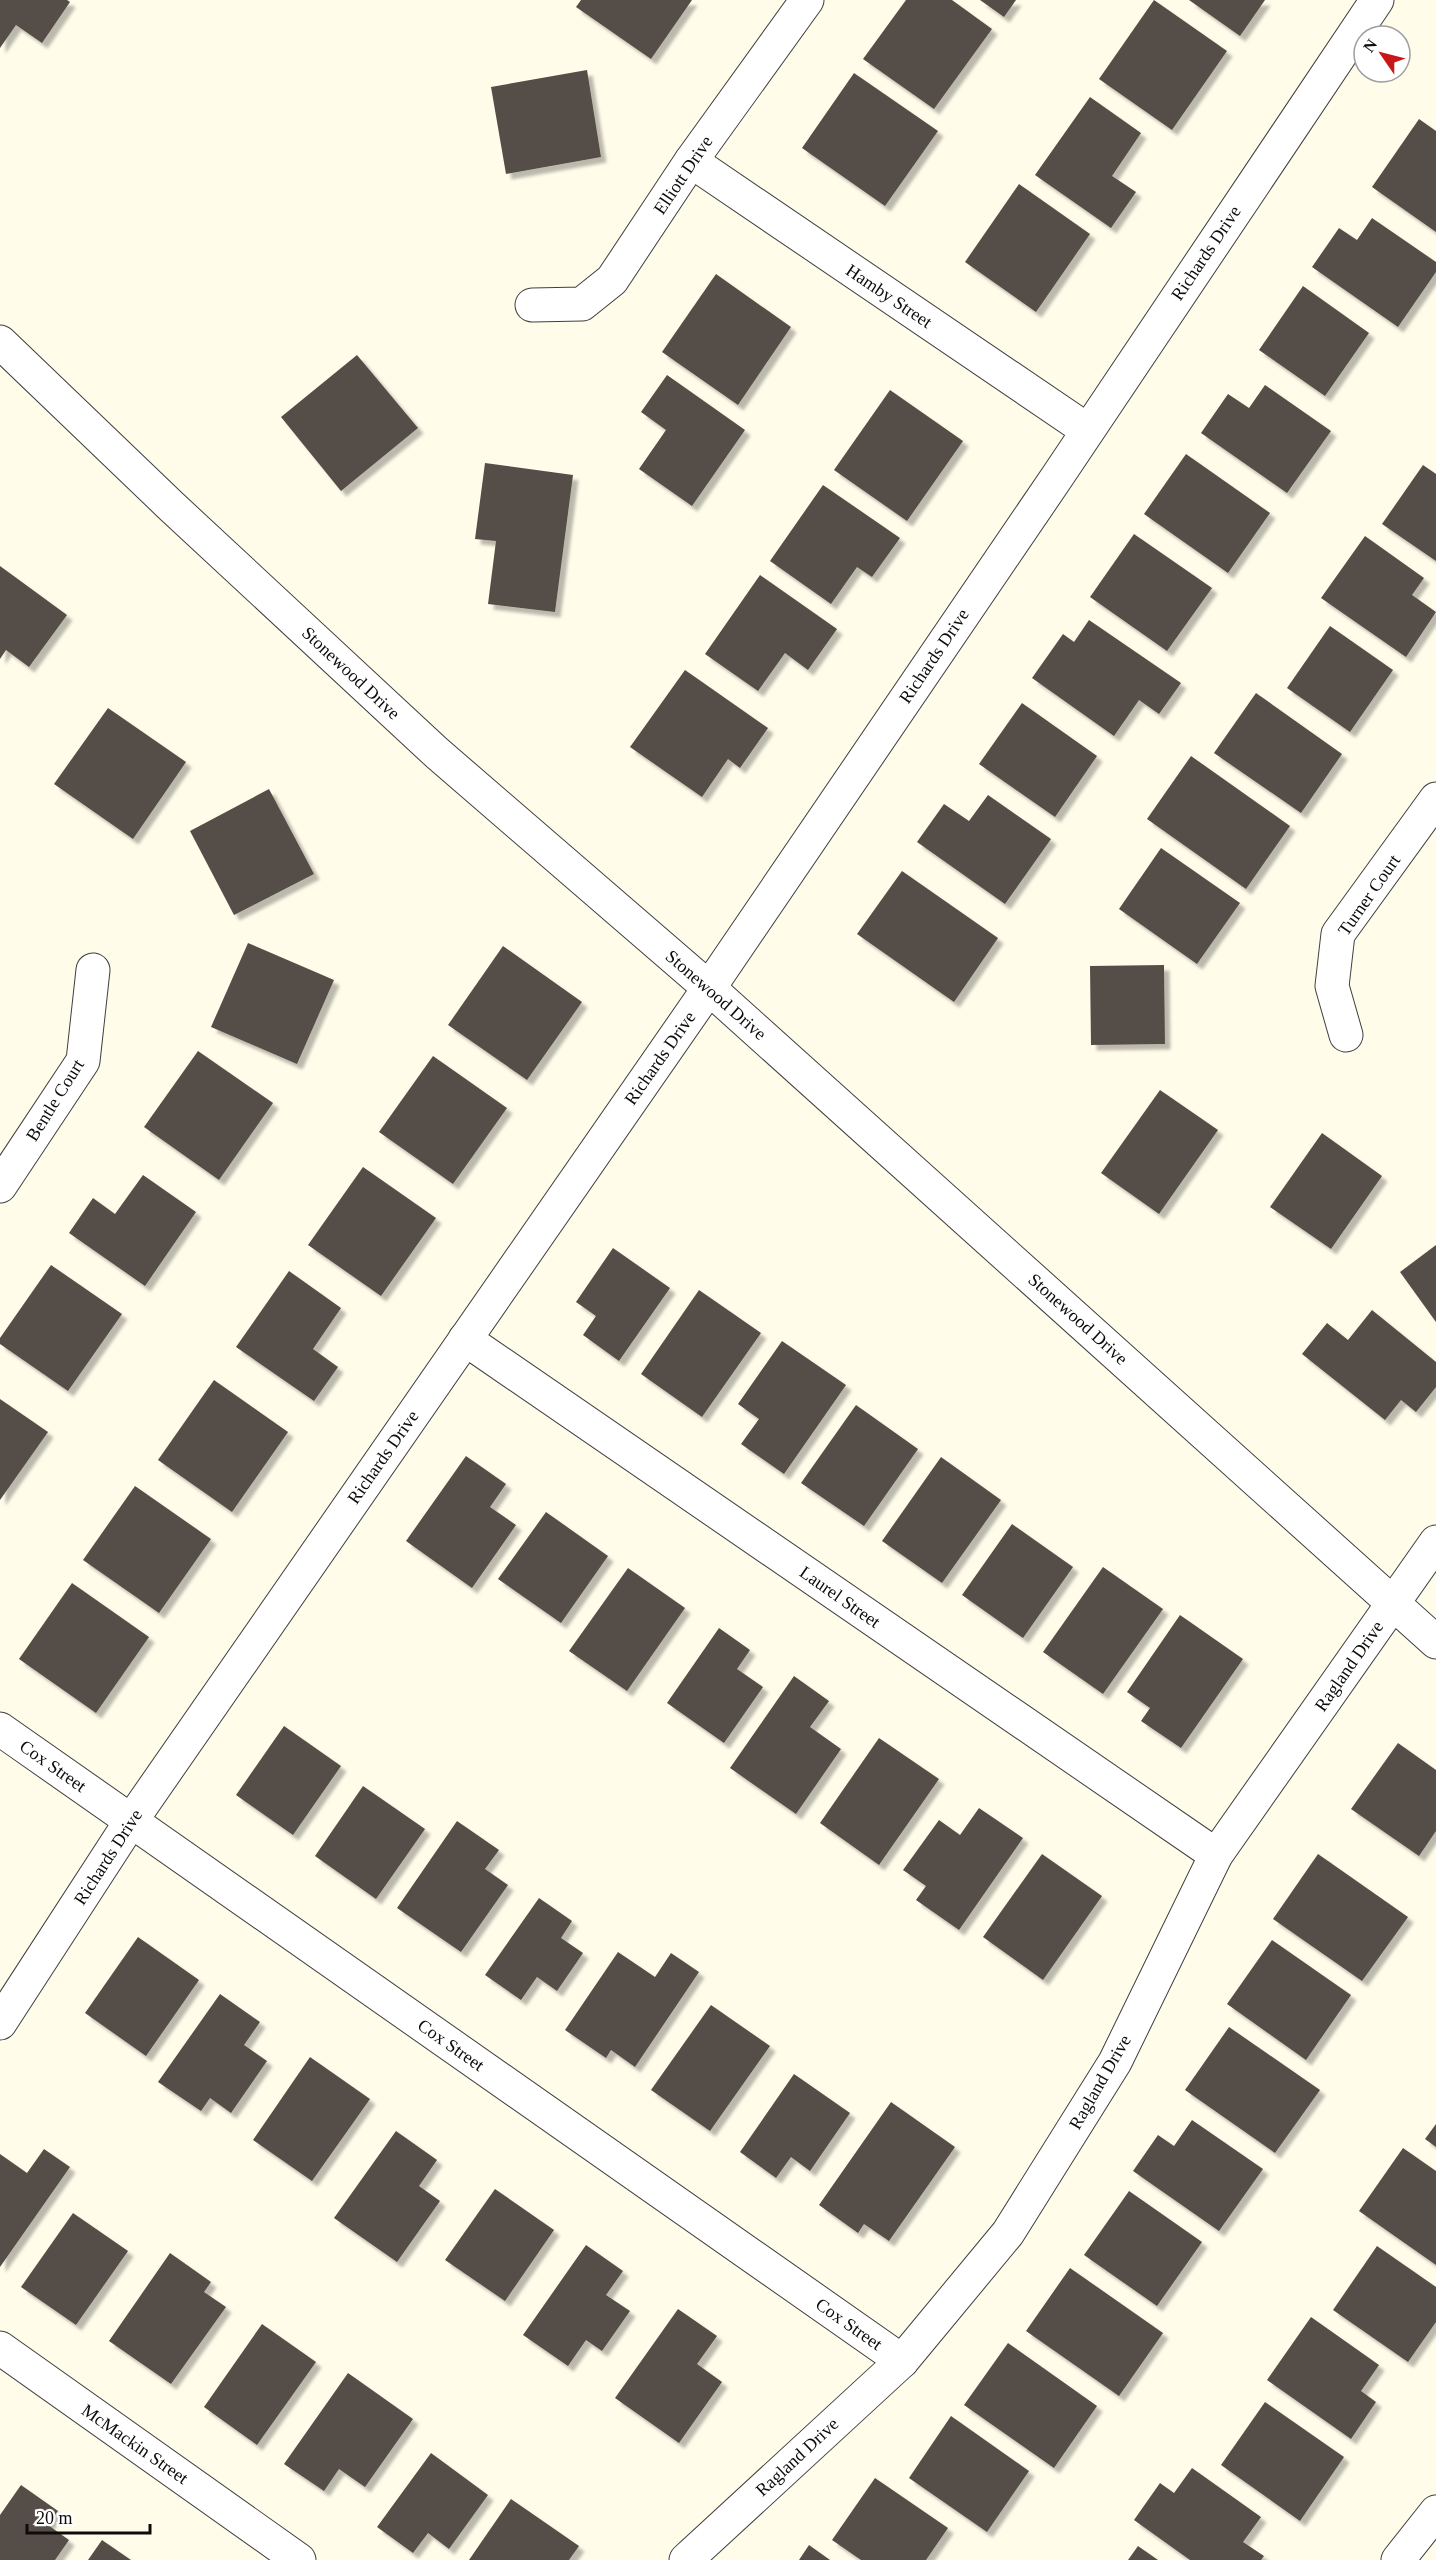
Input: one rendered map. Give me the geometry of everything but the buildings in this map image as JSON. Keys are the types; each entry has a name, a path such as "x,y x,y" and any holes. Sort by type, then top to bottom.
{"street":[{"name":"Elliott Drive","path":"532,305 582,304 612,280 691,161 807,0"},
{"name":"Richards Drive","path":"0,2023 131,1821 709,988 1377,0"},
{"name":"Hamby Street","path":"691,161 1087,430"},
{"name":"Stonewood Drive","path":"0,342 178,513 437,753 709,988 1436,1642"},
{"name":"Turner Court","path":"1346,1035 1332,986 1338,934 1436,799"},
{"name":"Bentle Court","path":"0,1186 83,1061 93,970"},
{"name":"Laurel Street","path":"465,1339 1216,1855"},
{"name":"Ragland Drive","path":"686,2560 902,2361 1008,2234 1115,2062 1216,1855 1436,1542"},
{"name":"Cox Street","path":"0,1729 902,2361"},
{"name":"McMackin Street","path":"0,2348 299,2560"},
{"path":"1398,2560 1436,2512"}]}
